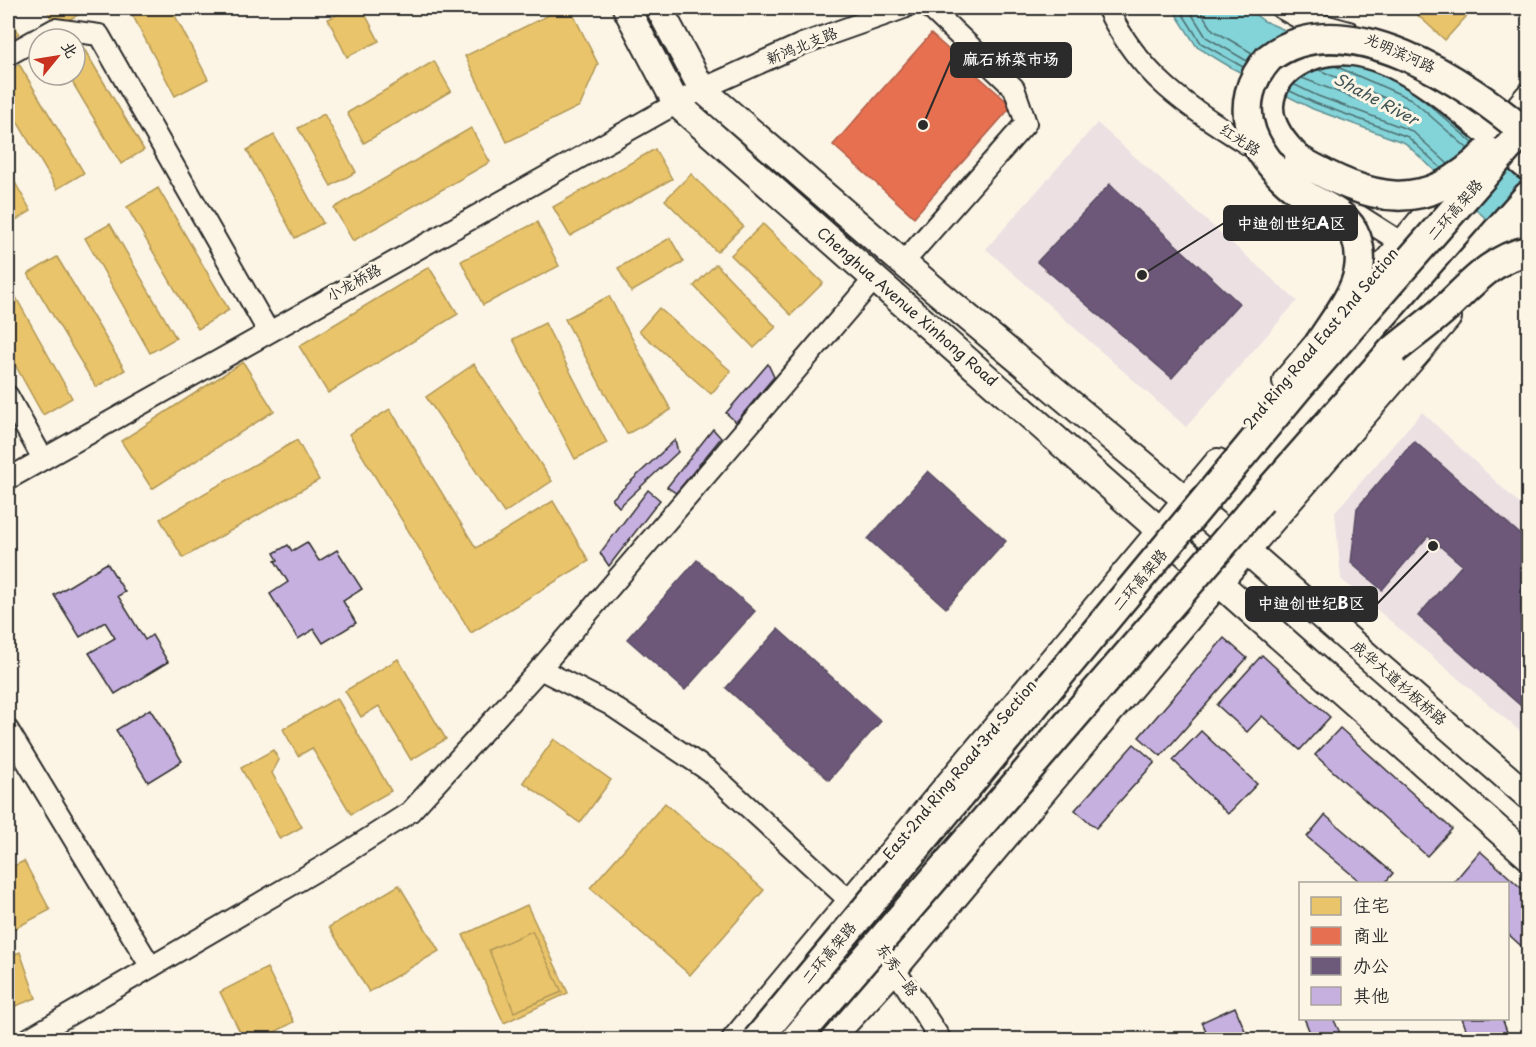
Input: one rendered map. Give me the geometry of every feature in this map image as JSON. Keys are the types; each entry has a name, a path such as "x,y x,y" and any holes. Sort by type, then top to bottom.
{"highway":[{"path":"1297,389 1309,359 1359,281 1359,256 1356,236 1345,218 1305,195 1281,176 1253,135 1247,112 1250,87 1261,66 1279,47 1302,33 1317,29 1356,30 1381,37 1410,49 1443,68 1519,126 1503,135 1497,142 1476,163 1439,188 1416,195 1390,197 1338,181 1299,160 1285,147 1273,127 1269,105 1277,82 1291,66 1312,53 1337,49 1361,52 1385,61 1424,83 1450,101 1494,137 1502,145 1528,166"},
{"name":"二环高架路","path":"757,1040 1297,389 1519,126"},
{"name":"二环高架路","path":"795,1040 1528,196"},
{"path":"1394,350 1448,306 1478,276 1496,263 1528,250"}],"main road":[{"name":"Chenghua Avenue Xinhong Road","path":"626,8 676,103 1160,529 1217,584"},
{"name":"Chenghua Avenue Xinhong Road","path":"659,8 702,89 903,263 1185,501"},
{"name":"2nd Ring Road East 2nd Section","path":"1185,501 1438,201 1519,126 1528,97"},
{"path":"830,1040 894,969 1217,584 1528,225"},
{"name":"East 2nd Ring Road 3rd Section","path":"735,1040 1185,501"},
{"name":"成华大道杉板桥路","path":"1185,501 1247,551 1528,796"},
{"path":"1217,584 1528,856"}],"street":[{"name":"新鸿北支路","path":"702,89 802,44 904,8"},
{"path":"903,263 1026,123 1014,88 930,8"},
{"name":"红光路","path":"1107,8 1132,53 1168,90 1206,118 1402,243"},
{"name":"光明滨河路","path":"1281,8 1299,18 1401,51 1440,71 1519,126"},
{"path":"8,55 55,29 99,35 268,331"},
{"name":"小龙桥路","path":"8,479 702,89"},
{"path":"26,1040 341,856 410,812 540,669 875,278"},
{"path":"8,396 43,459"},
{"name":"东秀一路","path":"540,669 609,704 709,771 851,902 941,1040"},
{"path":"8,730 151,967"}],"shaded area":[{"path":"1097,123 1297,301 1186,427 986,249"},
{"path":"1422,412 1528,512 1528,738 1341,579 1335,512"}],"water":[{"name":"Shahe River","path":"1172,8 1246,8 1264,21 1418,88 1528,183 1528,258 1405,143 1313,109 1232,68 1197,47"}],"building: 住宅":[{"path":"46,8 93,8 55,26"},
{"path":"146,8 171,8 208,79 175,96 132,14"},
{"path":"351,8 362,8 379,41 347,57 328,19"},
{"path":"563,8 570,8 598,64 580,106 507,142 465,56"},
{"path":"1398,8 1474,8 1445,40 1412,10"},
{"path":"8,12 19,34 8,39"},
{"path":"87,54 144,150 121,164 75,87 87,87"},
{"path":"434,61 451,91 364,143 347,113"},
{"path":"19,64 27,77 27,87 33,87 84,173 57,189 8,106 8,71"},
{"path":"324,114 356,172 331,186 298,128"},
{"path":"471,128 490,162 353,241 334,208"},
{"path":"274,135 323,223 295,238 247,150"},
{"path":"655,149 672,179 570,236 553,207"},
{"path":"8,170 31,211 8,225"},
{"path":"691,174 743,226 717,252 665,200"},
{"path":"158,188 229,310 198,329 127,207"},
{"path":"537,222 559,266 483,305 461,261"},
{"path":"110,224 176,338 150,353 85,238"},
{"path":"763,224 823,283 791,315 731,255"},
{"path":"670,238 684,262 631,292 618,268"},
{"path":"57,257 125,370 96,387 28,274"},
{"path":"716,264 776,327 754,348 694,286"},
{"path":"429,267 458,314 328,393 299,346"},
{"path":"8,283 72,398 43,415 8,352"},
{"path":"609,296 671,410 627,434 565,319"},
{"path":"659,308 731,371 711,394 639,331"},
{"path":"545,323 607,443 575,459 513,339"},
{"path":"243,362 274,411 152,489 121,441"},
{"path":"474,364 552,481 504,513 426,397"},
{"path":"390,409 476,548 553,501 589,561 471,633 349,434"},
{"path":"297,440 319,480 183,558 160,519"},
{"path":"398,659 446,739 411,760 379,706 361,717 345,691"},
{"path":"337,698 391,791 351,814 312,748 298,756 283,729"},
{"path":"554,739 611,780 580,823 523,782"},
{"path":"273,750 279,760 272,773 302,827 280,839 241,768"},
{"path":"665,803 764,890 690,975 590,888"},
{"path":"24,861 50,910 8,932 8,869"},
{"path":"399,885 439,951 369,992 329,927"},
{"path":"527,905 568,993 504,1023 463,935"},
{"path":"532,931 562,992 514,1012 489,950"},
{"path":"20,952 36,998 8,1009 8,957"},
{"path":"267,968 294,1022 260,1040 244,1040 220,992"}],"building: 商业":[{"path":"931,34 1012,106 914,217 833,145"}],"building: 办公":[{"path":"1110,184 1239,303 1172,378 1037,262"},
{"path":"1414,441 1528,541 1528,712 1418,616 1462,565 1428,536 1382,590 1351,563 1357,508"},
{"path":"928,471 1006,541 946,608 868,539"},
{"path":"697,560 755,611 685,690 627,639"},
{"path":"778,629 881,721 829,780 726,688"}],"building: 其他":[{"path":"768,364 774,377 736,422 726,413"},
{"path":"713,429 721,438 676,493 667,487"},
{"path":"675,440 678,452 619,507 612,499"},
{"path":"648,490 660,500 609,566 600,553"},
{"path":"307,542 319,561 337,550 362,589 343,601 356,623 323,643 314,629 298,639 270,594 288,582 275,561 278,560 274,553 288,545 292,551"},
{"path":"107,563 125,592 118,596 145,640 152,635 168,662 115,694 89,653 115,638 105,622 80,637 54,595"},
{"path":"1224,638 1247,658 1161,756 1139,737"},
{"path":"1262,655 1330,717 1300,750 1262,716 1247,732 1217,705"},
{"path":"150,709 182,761 148,782 116,730"},
{"path":"1340,728 1452,829 1427,856 1315,755"},
{"path":"1201,731 1257,784 1228,814 1173,760"},
{"path":"1134,744 1155,762 1096,828 1075,810"},
{"path":"1325,815 1393,873 1386,882 1361,882 1307,837"},
{"path":"1480,851 1528,894 1528,952 1509,935 1509,882 1454,882"},
{"path":"1235,1007 1249,1040 1210,1040 1202,1022"},
{"path":"1305,1020 1334,1020 1340,1033 1324,1040 1313,1040"},
{"path":"1463,1020 1503,1020 1510,1040 1470,1040"}],"place":[{"name":"麻石桥菜市场","path":"923,125"},
{"name":"中迪创世纪A区","path":"1142,275"},
{"name":"中迪创世纪B区","path":"1433,546"}]}
